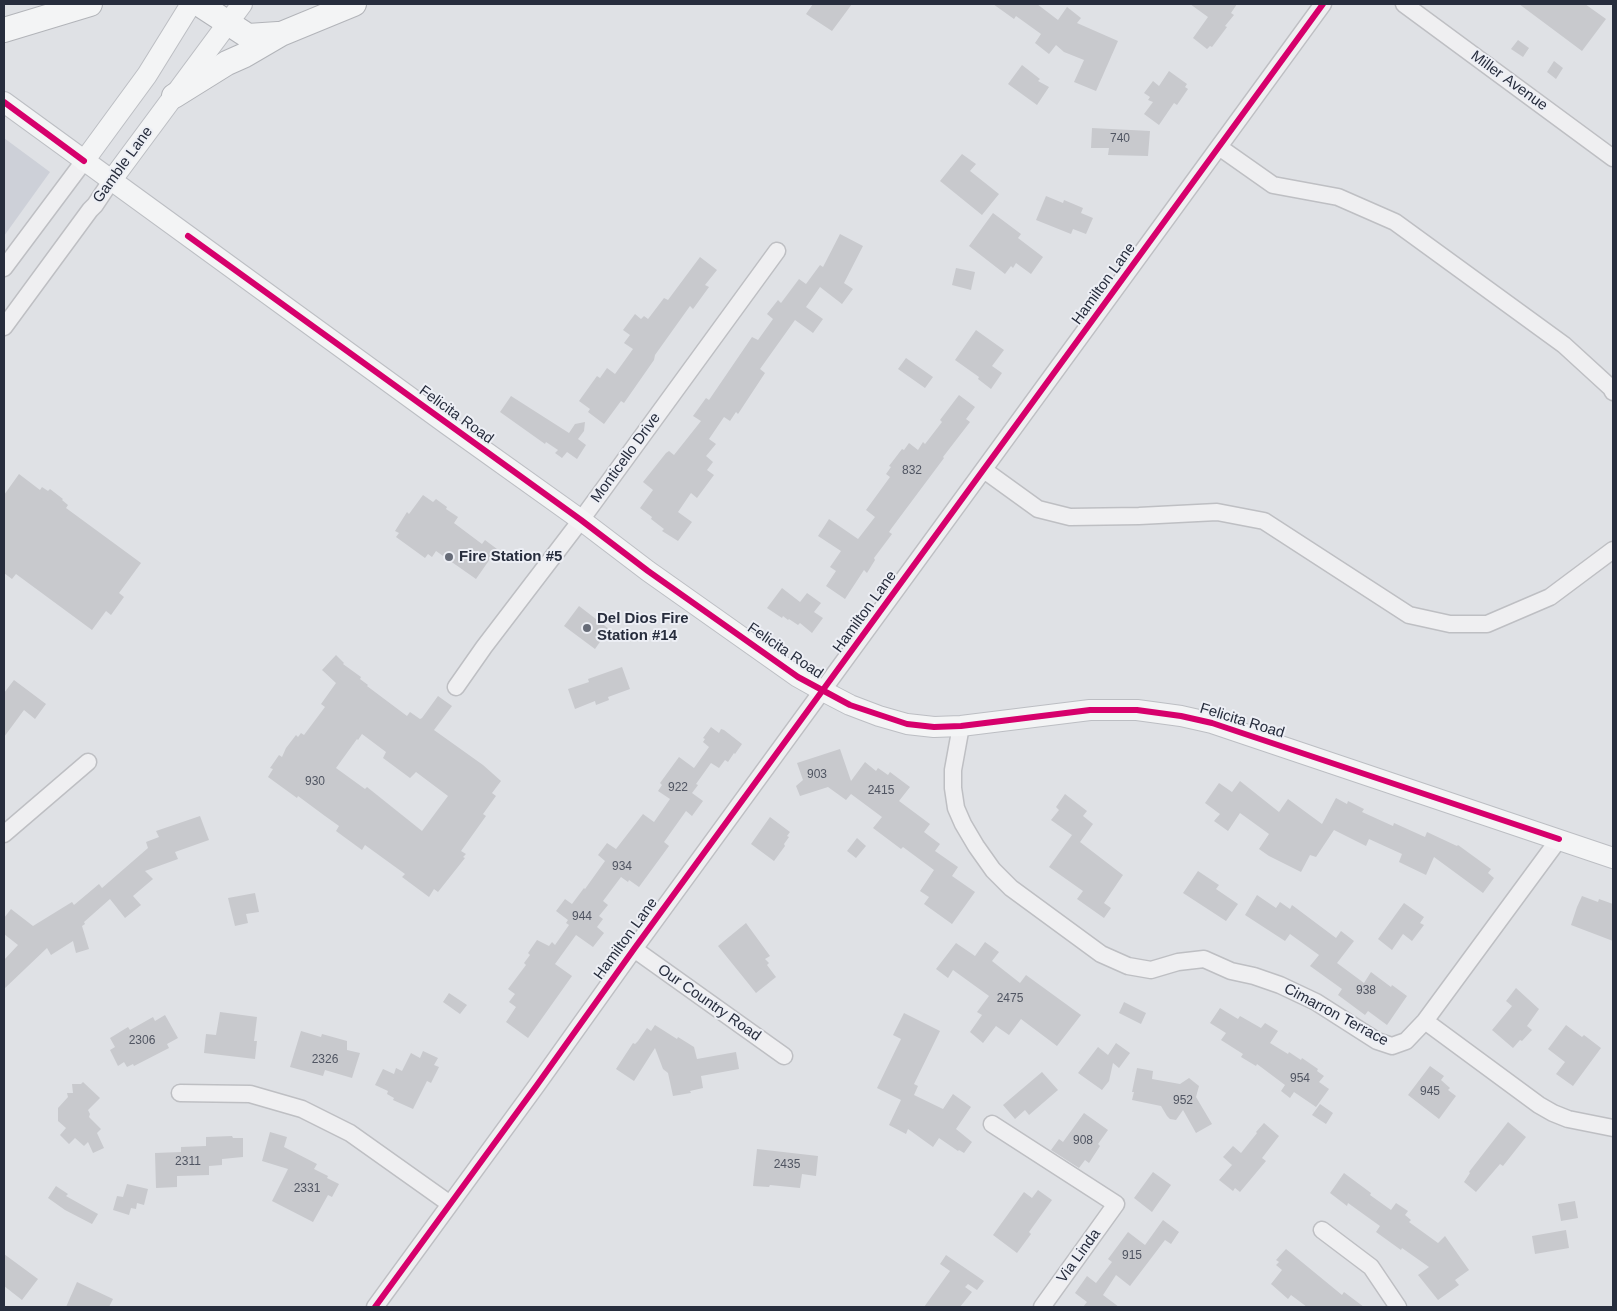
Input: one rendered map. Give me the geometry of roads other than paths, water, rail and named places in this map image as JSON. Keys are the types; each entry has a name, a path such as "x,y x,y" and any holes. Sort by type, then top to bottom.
{"highway":[{"path":"4,30 90,4"},
{"path":"199,4 248,36 281,34"},
{"path":"174,96 227,63 281,34 354,4"}],"main road":[{"path":"84,161 147,75 191,4"},
{"name":"Gamble Lane","path":"111,181 242,4"},
{"name":"Felicita Road","path":"4,102 581,520 648,571 798,677 850,705 907,724 934,727 961,726 1090,710 1137,710 1181,716 1212,723 1613,858"}],"street":[{"name":"Hamilton Lane","path":"375,1307 1324,4"},
{"name":"Miller Avenue","path":"1404,4 1613,158"},
{"path":"1219,147 1273,185 1338,197 1395,222 1564,345 1611,388 1613,392"},
{"path":"4,268 84,161"},
{"name":"Gamble Lane","path":"4,327 111,181"},
{"name":"Monticello Drive","path":"456,687 484,647 581,520 777,251"},
{"path":"984,470 1038,509 1070,517 1217,512 1264,521 1409,616 1450,624 1487,624 1550,597 1613,550"},
{"name":"Cimarron Terrace","path":"961,726 957,739 953,770 956,808 976,846 993,870 1011,888 1101,954 1128,966 1151,970 1178,962 1204,959 1231,971 1280,984 1316,1002 1377,1041 1392,1046 1406,1041 1424,1021 1559,839"},
{"path":"4,834 88,762"},
{"name":"Our Country Road","path":"634,949 784,1056"},
{"path":"1424,1021 1539,1105 1553,1113 1568,1119 1597,1123 1613,1128"},
{"path":"180,1093 250,1094 302,1109 350,1133 450,1204"},
{"name":"Via Linda","path":"992,1124 1116,1204 1042,1307"},
{"path":"1322,1230 1372,1267 1398,1307"}],"place":[{"name":"Fire Station #5","path":"449,557"},
{"name":"Del Dios Fire Station #14","path":"587,628"}]}
